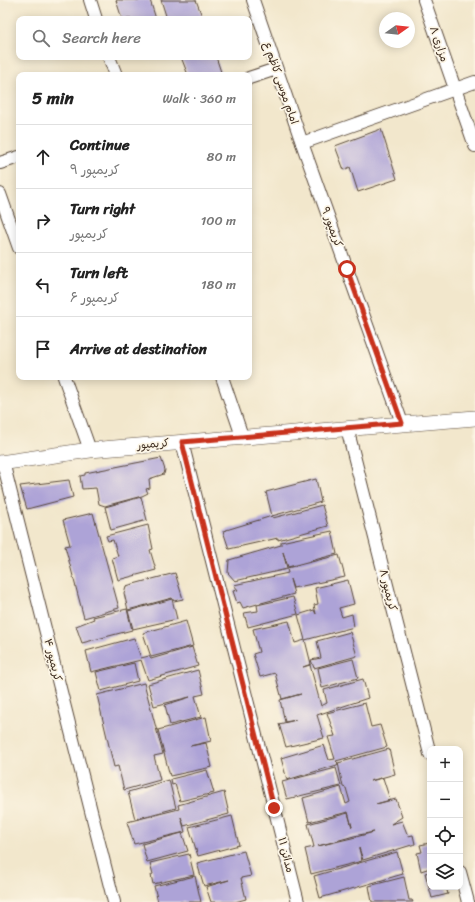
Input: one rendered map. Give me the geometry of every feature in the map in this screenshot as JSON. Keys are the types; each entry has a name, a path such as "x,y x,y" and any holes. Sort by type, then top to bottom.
{"street":[{"path":"90,0 95,16"},
{"name":"امام موسی کاظم ع","path":"253,0 302,143"},
{"name":"مزاری ۸","path":"424,0 475,146"},
{"path":"111,60 115,72"},
{"path":"252,77 276,69"},
{"path":"302,143 475,82"},
{"name":"کریمپور ۹","path":"302,143 402,423"},
{"path":"0,163 16,157"},
{"path":"0,194 16,239"},
{"path":"65,380 90,450"},
{"path":"223,380 242,436"},
{"name":"کریمپور","path":"1,462 90,450 242,436 475,418"},
{"name":"کریمپور ۸","path":"347,428 428,746"},
{"name":"مدائن ۱۱","path":"182,442 298,902"},
{"name":"کریمپور ۴","path":"1,462 114,902"},
{"path":"463,883 468,902"}],"building":[{"path":"116,0 150,0 155,16 121,16"},
{"path":"161,0 196,0 202,16 166,16"},
{"path":"182,60 217,60 221,72 187,72"},
{"path":"381,129 397,179 358,192 350,167 344,170 335,146"},
{"path":"161,458 165,470 164,474 149,479 150,488 146,489 148,493 142,496 105,506 99,504 96,488 82,489 80,476 85,475 85,473"},
{"path":"316,479 321,502 272,516 266,492"},
{"path":"69,480 73,497 27,509 20,486"},
{"path":"141,497 147,520 111,530 105,507"},
{"path":"322,505 328,526 278,540 278,538 229,549 223,531 272,516 273,518"},
{"path":"93,513 119,608 84,618 65,546 70,545 63,520"},
{"path":"148,525 153,549 150,550 156,570 118,580 112,558 118,556 113,540 108,541 106,536"},
{"path":"332,531 337,554 288,567 283,552 287,568 339,555 345,577 293,588 290,579 294,594 243,608 240,602 237,603 233,591 238,590 234,585 288,573 287,569 235,581 228,573 229,560 281,545 281,542"},
{"path":"175,573 183,599 174,601 172,598 128,610 124,593 126,586"},
{"path":"348,580 354,604 339,608 342,617 352,614 354,627 305,640 298,615 314,610 316,614 314,605 318,604 315,588"},
{"path":"293,597 298,614 248,627 244,613 258,611 257,605"},
{"path":"172,599 177,619 133,629 128,611"},
{"path":"127,609 132,630 82,643 76,626 94,619 93,617"},
{"path":"186,621 193,646 151,657 143,633"},
{"path":"289,621 295,643 305,640 311,664 303,667 310,665 321,706 327,703 324,690 363,679 368,698 317,715 324,738 286,747 279,724 296,720 285,722 280,700 301,694 282,699 275,673 260,677 253,654 259,652 253,629"},
{"path":"350,632 357,656 314,668 311,660 321,658 317,641"},
{"path":"134,638 141,658 149,656 151,659 192,647 198,666 148,680 141,660 91,672 86,651"},
{"path":"353,659 358,678 322,688 318,668"},
{"path":"134,663 138,681 101,691 96,672"},
{"path":"198,670 204,694 195,696 201,717 170,725 165,705 190,697 154,706 148,684"},
{"path":"144,683 163,754 154,756 160,780 124,790 118,766 114,767 97,695"},
{"path":"365,703 371,727 380,725 387,747 336,761 338,763 337,765 287,780 281,758 324,745 329,760 335,759 328,737 335,736 327,713"},
{"path":"206,717 211,741 190,746 206,743 212,767 170,776 158,730"},
{"path":"389,749 395,774 370,781 383,778 390,800 376,804 396,799 402,817 391,824 402,821 408,836 413,835 415,844 363,860 359,848 362,861 311,874 305,849 314,847 308,824 348,813 352,827 348,812 309,822 303,798 341,787 346,804 350,802 346,788 343,787 338,763","holes":["374,832 356,837 318,846"]},
{"path":"336,768 341,786 287,799 282,782"},
{"path":"207,770 214,793 180,801 175,784 172,785 171,779"},
{"path":"169,780 176,808 135,819 128,792"},
{"path":"224,792 229,814 184,826 181,817 185,832 134,844 127,822 179,809 178,805"},
{"path":"232,816 239,845 198,856 189,827"},
{"path":"182,833 188,851 147,862 142,844"},
{"path":"427,844 427,869 421,871 417,853 422,852 420,845"},
{"path":"244,851 251,876 241,878 246,899 235,902 211,902 206,887 229,880 204,886 197,863"},
{"path":"397,852 403,874 320,898 314,876"},
{"path":"189,854 194,875 153,884 151,875 153,874 150,863"},
{"path":"195,876 201,902 158,902 154,886"},
{"path":"404,877 409,900 412,900 413,902 372,902 369,886"},
{"path":"430,890 447,890 448,894 432,898"}],"route":[{"path":"274,808 182,442 402,423 347,269"}]}
